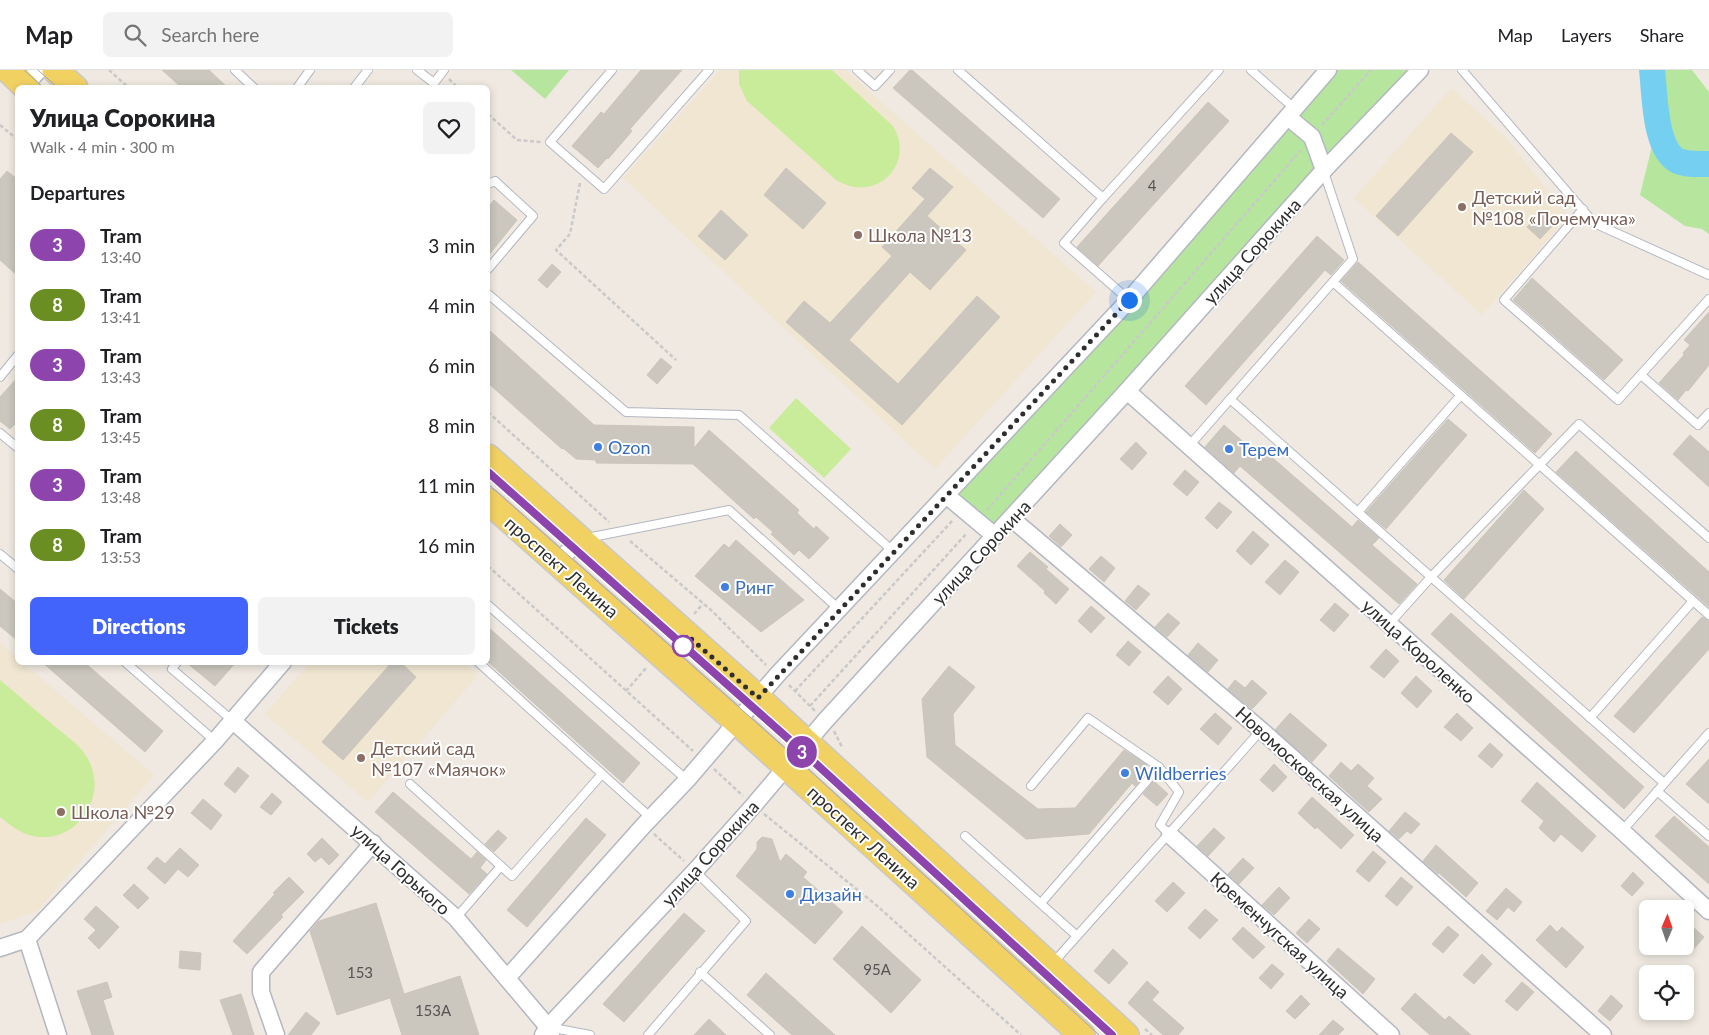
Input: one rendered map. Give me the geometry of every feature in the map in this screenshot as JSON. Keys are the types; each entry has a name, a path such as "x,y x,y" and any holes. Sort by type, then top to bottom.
{"main road":[{"path":"55,70 72,85"},
{"name":"проспект Ленина","path":"490,459 807,742 1126,1035"},
{"name":"проспект Ленина","path":"490,504 737,722 1082,1035"}],"street":[{"path":"507,978 647,821 687,780 777,675 1129,300 1328,70"},
{"name":"улица Сорокина","path":"547,1032 695,871 825,721 1127,391 1324,170 1420,70"},
{"path":"1292,113 1312,137 1324,170"},
{"name":"улица Короленко","path":"1127,391 1622,831 1709,911"},
{"path":"946,495 995,536"},
{"name":"Новомосковская улица","path":"1011,518 1262,730 1603,1035"},
{"path":"557,563 580,539"},
{"path":"0,948 28,939 215,741 280,665"},
{"name":"улица Горького","path":"233,721 456,918 507,978 547,1032"},
{"name":"Кременчугская улица","path":"1170,835 1391,1035"},
{"path":"276,1035 261,992 261,972 372,843"},
{"path":"28,939 58,1035"},
{"path":"1030,988 1050,967"}],"lane":[{"path":"235,70 251,85"},
{"path":"299,85 310,70"},
{"path":"356,85 368,70"},
{"path":"417,70 434,83 444,70"},
{"path":"612,70 550,142 604,189 709,70"},
{"path":"857,70 876,86 890,70"},
{"path":"958,70 1103,198"},
{"path":"1129,300 1064,243 1219,70"},
{"path":"1251,70 1292,113"},
{"path":"1462,70 1594,223 1709,275"},
{"path":"1189,446 1353,260 1324,170"},
{"path":"490,183 495,181 533,216 490,267"},
{"path":"1583,209 1504,300 1618,400 1709,299"},
{"path":"1333,282 1709,615"},
{"path":"490,296 626,412 739,415 894,552"},
{"path":"0,377 15,359"},
{"path":"1641,375 1698,425 1709,413"},
{"path":"1358,512 1460,396"},
{"path":"1230,399 1664,783"},
{"path":"1389,624 1430,577 1579,424 1709,538"},
{"path":"0,433 15,446"},
{"path":"580,539 729,510 840,610"},
{"path":"0,554 15,567"},
{"path":"1590,718 1693,601"},
{"path":"490,607 687,780"},
{"path":"128,665 215,741"},
{"path":"174,665 172,668 233,721"},
{"path":"481,665 602,774 647,821"},
{"path":"1031,786 1088,718 1159,767 1179,792 1160,825 1170,835"},
{"path":"1050,967 1262,730"},
{"path":"1622,831 1709,733"},
{"path":"1041,903 1159,767"},
{"path":"410,784 512,876 602,774"},
{"path":"1657,792 1709,836"},
{"path":"965,836 1077,936"},
{"path":"456,918 501,866"},
{"path":"648,1035 700,972 746,921 695,871"},
{"path":"700,972 770,1035"},
{"path":"547,1032 590,1035"}],"path":[{"path":"109,70 126,85"},
{"path":"810,706 978,521 1371,70"},
{"path":"490,116 517,140 550,142"},
{"path":"0,125 15,138"},
{"path":"583,170 570,234 556,250 676,360"},
{"path":"490,414 619,532 711,610 825,721"},
{"path":"795,692 963,509"},
{"path":"647,821 695,871"}],"shaded area":[{"name":"Школа №13","path":"720,70 845,70 1096,292 935,469 623,178"},
{"name":"Детский сад №108 «Почемучка»","path":"1451,88 1504,136 1568,216 1482,315 1354,198"},
{"name":"Школа №29","path":"0,643 15,656 15,665 25,665 154,775 37,911 0,924"},
{"name":"Детский сад №107 «Маячок»","path":"308,665 466,665 478,675 368,802 265,714"}],"green space":[{"path":"511,70 569,70 545,99"},
{"path":"739,70 832,70 893,126 899,141 899,154 895,167 888,177 877,184 865,187 851,186 836,180 747,101 739,84"},
{"path":"1328,70 1420,70 995,536 946,495"},
{"path":"1654,70 1692,70 1709,92 1709,234 1702,229 1685,226 1640,195 1653,142"},
{"path":"796,398 851,449 824,478 769,428"},
{"path":"0,680 74,742 83,751 90,763 94,777 94,791 90,805 74,827 62,834 48,837 28,835 11,826 0,817"}],"building":[{"path":"162,70 209,70 225,85 179,85"},
{"path":"641,70 682,70 630,129 632,131 608,159 598,168 572,146 601,112 604,114"},
{"path":"910,70 1060,199 1043,218 893,88"},
{"path":"1208,102 1229,121 1098,266 1077,247"},
{"path":"1451,133 1473,152 1398,236 1376,216"},
{"path":"786,168 826,203 803,229 764,195"},
{"path":"930,168 953,187 927,216 966,250 930,290 910,272 849,340 898,384 977,296 1000,317 902,425 786,322 804,301 830,323 892,256 882,247 925,199 912,188"},
{"path":"7,171 15,178 15,273 0,260 0,179"},
{"path":"494,200 517,220 490,254 490,205"},
{"path":"721,210 748,235 725,260 698,236"},
{"path":"1543,210 1556,222 1540,239 1527,227"},
{"path":"1317,236 1344,260 1331,275 1325,270 1206,405 1185,386"},
{"path":"1358,262 1552,434 1535,453 1341,281"},
{"path":"552,264 561,272 547,288 538,280"},
{"path":"1532,278 1623,360 1604,380 1513,300"},
{"path":"1709,312 1709,365 1688,391 1686,390 1678,400 1659,383 1684,355 1683,353 1690,345 1684,340"},
{"path":"490,331 594,425 694,427 694,448 709,430 799,510 797,513 814,529 816,526 829,538 809,559 799,550 794,555 771,534 773,532 756,517 754,519 693,464 596,463 596,460 576,459 562,449 490,385"},
{"path":"661,358 672,367 657,384 647,375"},
{"path":"15,380 15,424 10,429 0,421 0,397"},
{"path":"1448,419 1467,435 1386,529 1366,512"},
{"path":"1224,425 1262,458 1267,453 1352,527 1358,520 1379,538 1372,545 1417,584 1399,604 1240,466 1234,473 1205,447"},
{"path":"1690,435 1709,452 1709,487 1673,454"},
{"path":"1136,442 1147,453 1132,470 1120,459"},
{"path":"1576,451 1709,572 1709,607 1556,472"},
{"path":"1185,470 1199,482 1187,496 1173,484"},
{"path":"1524,490 1544,509 1464,599 1444,580"},
{"path":"1219,502 1232,512 1217,529 1205,518"},
{"path":"1060,524 1072,535 1061,547 1049,536"},
{"path":"1253,531 1269,545 1251,565 1236,551"},
{"path":"736,540 804,600 761,632 695,576 724,544 729,548"},
{"path":"1030,552 1048,567 1046,569 1069,589 1056,604 1044,593 1045,591 1017,566"},
{"path":"1101,556 1115,568 1104,582 1089,569"},
{"path":"1285,560 1299,572 1280,595 1265,582"},
{"path":"1138,585 1150,594 1136,610 1125,601"},
{"path":"0,589 15,602 15,638 0,626"},
{"path":"1335,603 1349,615 1334,632 1320,620"},
{"path":"1091,606 1105,618 1091,633 1078,621"},
{"path":"1168,613 1180,623 1167,637 1155,627"},
{"path":"1451,613 1644,787 1624,809 1431,634"},
{"path":"1702,617 1709,621 1709,649 1634,733 1614,716"},
{"path":"490,629 640,763 623,783 490,664"},
{"path":"1128,641 1141,652 1129,666 1116,655"},
{"path":"1198,643 1218,660 1208,672 1188,655"},
{"path":"1386,649 1399,661 1384,678 1370,667"},
{"path":"45,665 87,665 163,731 145,752"},
{"path":"190,665 233,665 215,686"},
{"path":"389,665 403,665 416,677 343,760 322,742"},
{"path":"949,666 975,687 953,714 955,745 1038,809 1075,808 1124,750 1147,765 1142,771 1146,774 1135,786 1132,783 1089,834 1026,839 927,757 922,699"},
{"path":"1168,676 1182,689 1168,705 1153,692"},
{"path":"1416,676 1432,691 1417,708 1401,693"},
{"path":"1235,680 1245,688 1252,680 1267,693 1252,709 1228,689"},
{"path":"1215,713 1232,728 1218,745 1200,729"},
{"path":"1290,713 1327,745 1312,762 1275,730"},
{"path":"1457,713 1473,728 1461,741 1444,727"},
{"path":"1490,743 1503,755 1492,768 1478,756"},
{"path":"1709,759 1709,804 1686,784"},
{"path":"1341,762 1351,771 1358,764 1374,778 1367,786 1382,799 1369,812 1329,776"},
{"path":"1274,764 1287,777 1273,792 1260,780"},
{"path":"238,767 249,776 235,793 224,784"},
{"path":"1154,781 1168,794 1157,806 1143,794"},
{"path":"1537,782 1596,836 1582,852 1561,834 1554,842 1539,828 1544,821 1521,801"},
{"path":"393,792 471,859 477,852 486,860 480,868 487,874 469,894 375,812"},
{"path":"272,793 282,802 271,815 260,807"},
{"path":"1312,797 1354,835 1341,849 1298,813"},
{"path":"203,799 222,815 211,830 191,813"},
{"path":"1405,812 1420,824 1411,834 1407,831 1399,839 1389,831"},
{"path":"1674,816 1709,847 1709,884 1655,836"},
{"path":"586,818 606,835 527,927 507,910"},
{"path":"1214,828 1225,838 1208,856 1197,846"},
{"path":"498,830 507,838 494,852 485,844"},
{"name":"Дизайн","path":"762,837 772,839 780,862 786,854 807,872 803,877 843,912 815,944 736,876 757,849 757,842"},
{"path":"322,838 339,855 329,865 321,857 315,862 307,854"},
{"path":"1436,845 1478,883 1466,897 1423,861"},
{"path":"180,848 199,865 188,877 178,869 165,884 147,868 157,857 165,864"},
{"path":"1373,851 1386,862 1369,882 1356,871"},
{"path":"1243,858 1254,868 1239,884 1228,874"},
{"path":"1633,872 1644,883 1632,896 1621,886"},
{"path":"289,877 304,892 247,954 233,941 275,894 273,893"},
{"path":"1401,877 1413,887 1397,906 1385,896"},
{"path":"1173,882 1185,893 1167,912 1155,901"},
{"path":"134,884 149,898 138,909 123,895"},
{"path":"1279,887 1290,898 1274,915 1262,905"},
{"path":"1506,888 1522,902 1514,912 1508,907 1497,920 1486,911"},
{"path":"376,903 404,994 460,976 479,1035 402,1035 390,998 337,1015 310,931 319,921"},
{"path":"96,906 119,927 99,949 88,938 96,930 84,919"},
{"path":"1205,909 1218,920 1200,939 1188,928"},
{"path":"684,913 705,931 624,1022 603,1004"},
{"path":"1309,919 1320,929 1307,943 1296,933"},
{"path":"1550,925 1557,932 1562,927 1584,947 1566,968 1536,940"},
{"path":"862,926 921,980 891,1013 833,959"},
{"path":"1448,926 1459,935 1443,953 1432,944"},
{"path":"1243,927 1265,947 1253,959 1232,939"},
{"path":"1694,928 1704,937 1694,949"},
{"path":"1338,948 1375,979 1363,994 1327,961"},
{"path":"1113,949 1128,963 1109,984 1094,971"},
{"path":"180,951 201,953 200,970 179,968"},
{"path":"1482,954 1492,964 1474,984 1463,975"},
{"path":"1272,964 1284,974 1271,989 1259,978"},
{"path":"766,973 835,1035 792,1035 747,995"},
{"path":"1147,981 1159,992 1152,1000 1184,1028 1178,1035 1163,1035 1128,1003"},
{"path":"107,982 112,997 103,1000 114,1035 92,1035 77,991"},
{"path":"1522,982 1534,992 1517,1011 1505,1001"},
{"path":"1415,993 1445,1020 1449,1016 1471,1035 1430,1035 1401,1009"},
{"path":"241,994 254,1035 233,1035 220,1000"},
{"path":"1301,995 1310,1004 1295,1019 1286,1011"},
{"path":"1611,995 1623,1006 1610,1021 1598,1011"},
{"path":"306,1012 320,1023 311,1035 288,1035"},
{"path":"709,1019 726,1035 694,1035"},
{"path":"1333,1020 1344,1029 1338,1035 1319,1035"}],"waterway":[{"path":"1652,70 1657,120 1664,145 1670,155 1678,161 1689,164 1709,164"}],"tram line":[{"path":"24,70 41,85"},
{"path":"38,70 55,85"},
{"path":"490,474 801,750 1112,1035"},
{"name":"3","path":"490,474 801,750 1112,1035"},
{"path":"490,486 795,757 1099,1035"}],"place":[{"name":"Детский сад №108 «Почемучка»","path":"1462,207"},
{"name":"Школа №13","path":"858,235"},
{"name":"Ozon","path":"598,447"},
{"name":"Терем","path":"1229,449"},
{"name":"Ринг","path":"725,587"},
{"name":"Детский сад №107 «Маячок»","path":"361,758"},
{"name":"Wildberries","path":"1125,773"},
{"name":"Школа №29","path":"61,812"},
{"name":"Дизайн","path":"790,894"}],"route":[{"path":"683,646 687,635 758,698 777,675 1129,300"}]}
